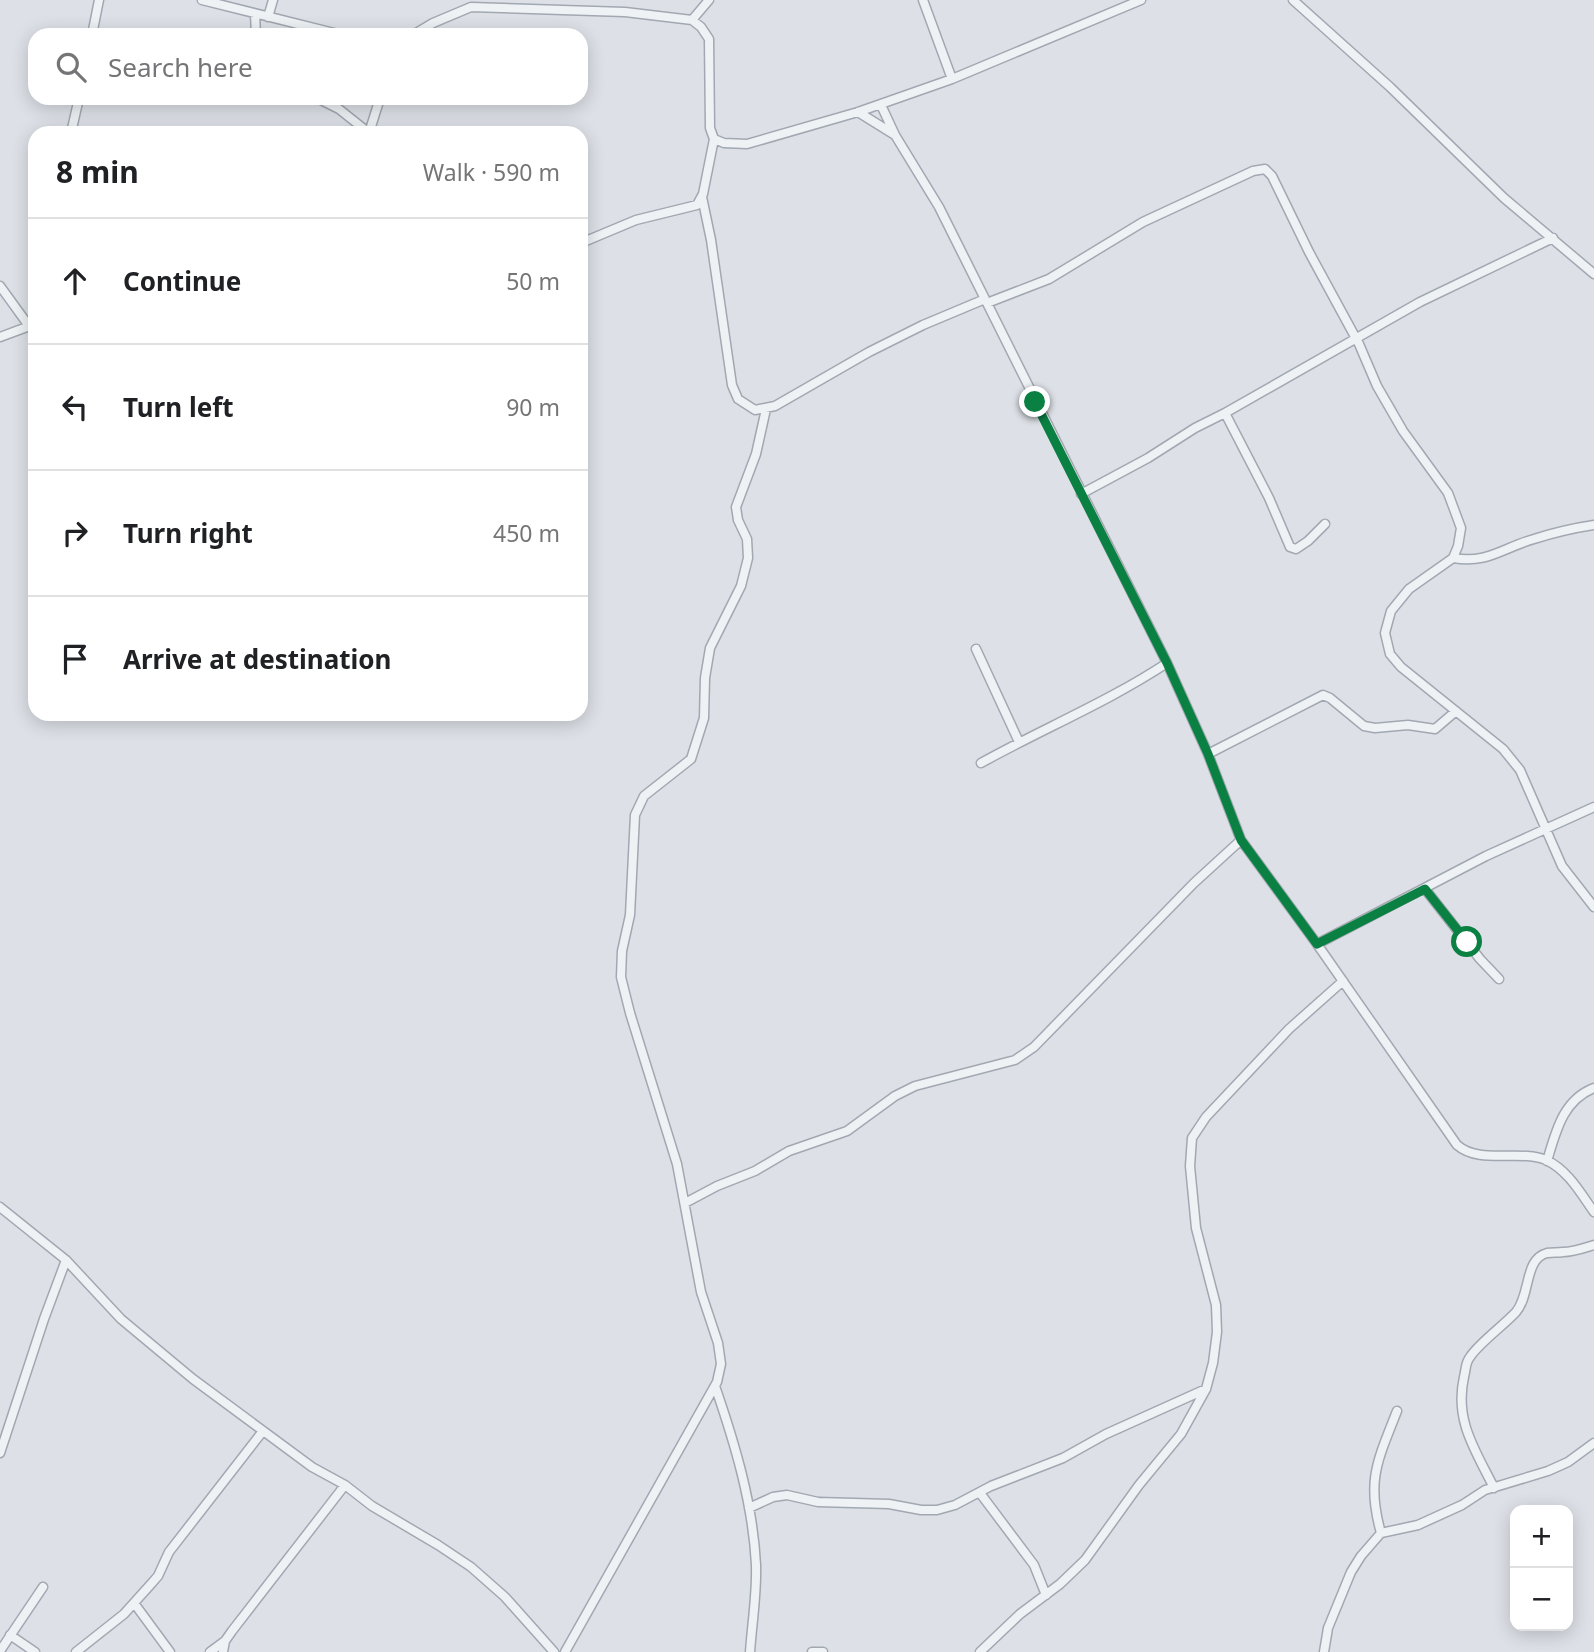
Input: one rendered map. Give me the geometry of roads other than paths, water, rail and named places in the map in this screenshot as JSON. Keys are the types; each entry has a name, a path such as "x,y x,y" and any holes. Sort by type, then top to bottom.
{"street":[{"path":"93,28 99,0"},
{"path":"202,0 313,28"},
{"path":"268,17 273,0"},
{"path":"692,20 709,0"},
{"path":"923,0 952,79"},
{"path":"714,139 724,143 747,144 881,105 952,79 1141,0"},
{"path":"1293,0 1390,87 1504,198 1594,274"},
{"path":"425,28 472,3 645,13 692,20 701,27 709,39 710,128 714,139 702,197 711,240 732,385 738,399 755,410 775,407 808,386 923,325 1049,279 1143,222 1259,169 1265,169 1277,182 1309,252 1357,340 1377,386 1403,431 1456,508 1461,528 1453,558 1409,589 1391,611 1385,633 1390,654 1401,667 1503,749 1520,770 1562,866 1594,907"},
{"path":"256,14 256,28"},
{"path":"73,126 77,105"},
{"path":"332,105 361,126"},
{"path":"371,126 378,105"},
{"path":"881,105 895,135 939,206 1167,663 1208,754 1241,840 1317,944 1445,1129 1465,1152 1528,1155 1547,1161 1573,1182 1594,1212"},
{"path":"858,112 895,135"},
{"path":"588,240 636,220 693,207 702,197"},
{"path":"1081,494 1420,302 1553,239"},
{"path":"0,286 28,320"},
{"path":"0,337 28,326"},
{"path":"565,1652 715,1386 721,1364 719,1343 701,1292 685,1203 667,1127 642,1054 621,977 622,951 630,915 635,815 644,796 654,785 670,777 691,758 704,718 705,678 710,648 741,586 748,558 747,539 738,520 736,507 756,454 766,409"},
{"path":"1225,413 1269,498 1290,547 1296,549 1325,524"},
{"path":"1453,558 1472,561 1531,539 1594,525"},
{"path":"976,649 1019,742"},
{"path":"981,764 1019,742 1085,711 1167,663"},
{"path":"1208,754 1323,695 1331,698 1364,726 1375,728 1393,725 1435,729 1456,711"},
{"path":"1317,944 1486,856 1594,807"},
{"path":"685,1203 717,1186 755,1171 789,1151 847,1131 895,1096 915,1086 1014,1060 1034,1047 1194,883 1241,840"},
{"path":"1425,889 1480,960 1499,979"},
{"path":"980,1652 1020,1614 1085,1560 1139,1485 1181,1434 1206,1389 1217,1332 1216,1305 1196,1228 1190,1166 1192,1138 1206,1117 1271,1048 1343,981"},
{"path":"1547,1161 1565,1112 1578,1096 1594,1088"},
{"path":"0,1222 3,1209 66,1260 114,1311 151,1345 263,1431 372,1506 471,1567 505,1597 554,1652"},
{"path":"1494,1488 1466,1432 1461,1414 1461,1388 1466,1365 1470,1356 1520,1307 1528,1290 1530,1270 1539,1257 1547,1253 1573,1251 1594,1245"},
{"path":"0,1453 3,1436 66,1260"},
{"path":"715,1386 737,1454 749,1508 756,1566 750,1652"},
{"path":"749,1508 773,1497 787,1495 825,1502 869,1502 937,1510 955,1505 991,1486 1063,1458 1106,1434 1206,1389"},
{"path":"1381,1533 1373,1507 1372,1486 1380,1454 1397,1411"},
{"path":"76,1652 105,1631 158,1576 169,1552 263,1431"},
{"path":"1324,1652 1328,1628 1351,1572 1381,1533 1418,1525 1462,1505 1485,1490 1548,1471 1568,1462 1594,1443"},
{"path":"210,1652 225,1641 345,1485"},
{"path":"980,1493 1034,1565 1045,1595"},
{"path":"0,1651 43,1587"},
{"path":"134,1603 170,1652"},
{"path":"10,1635 35,1652"},
{"path":"223,1652 225,1641"},
{"path":"811,1652 822,1652"}]}
